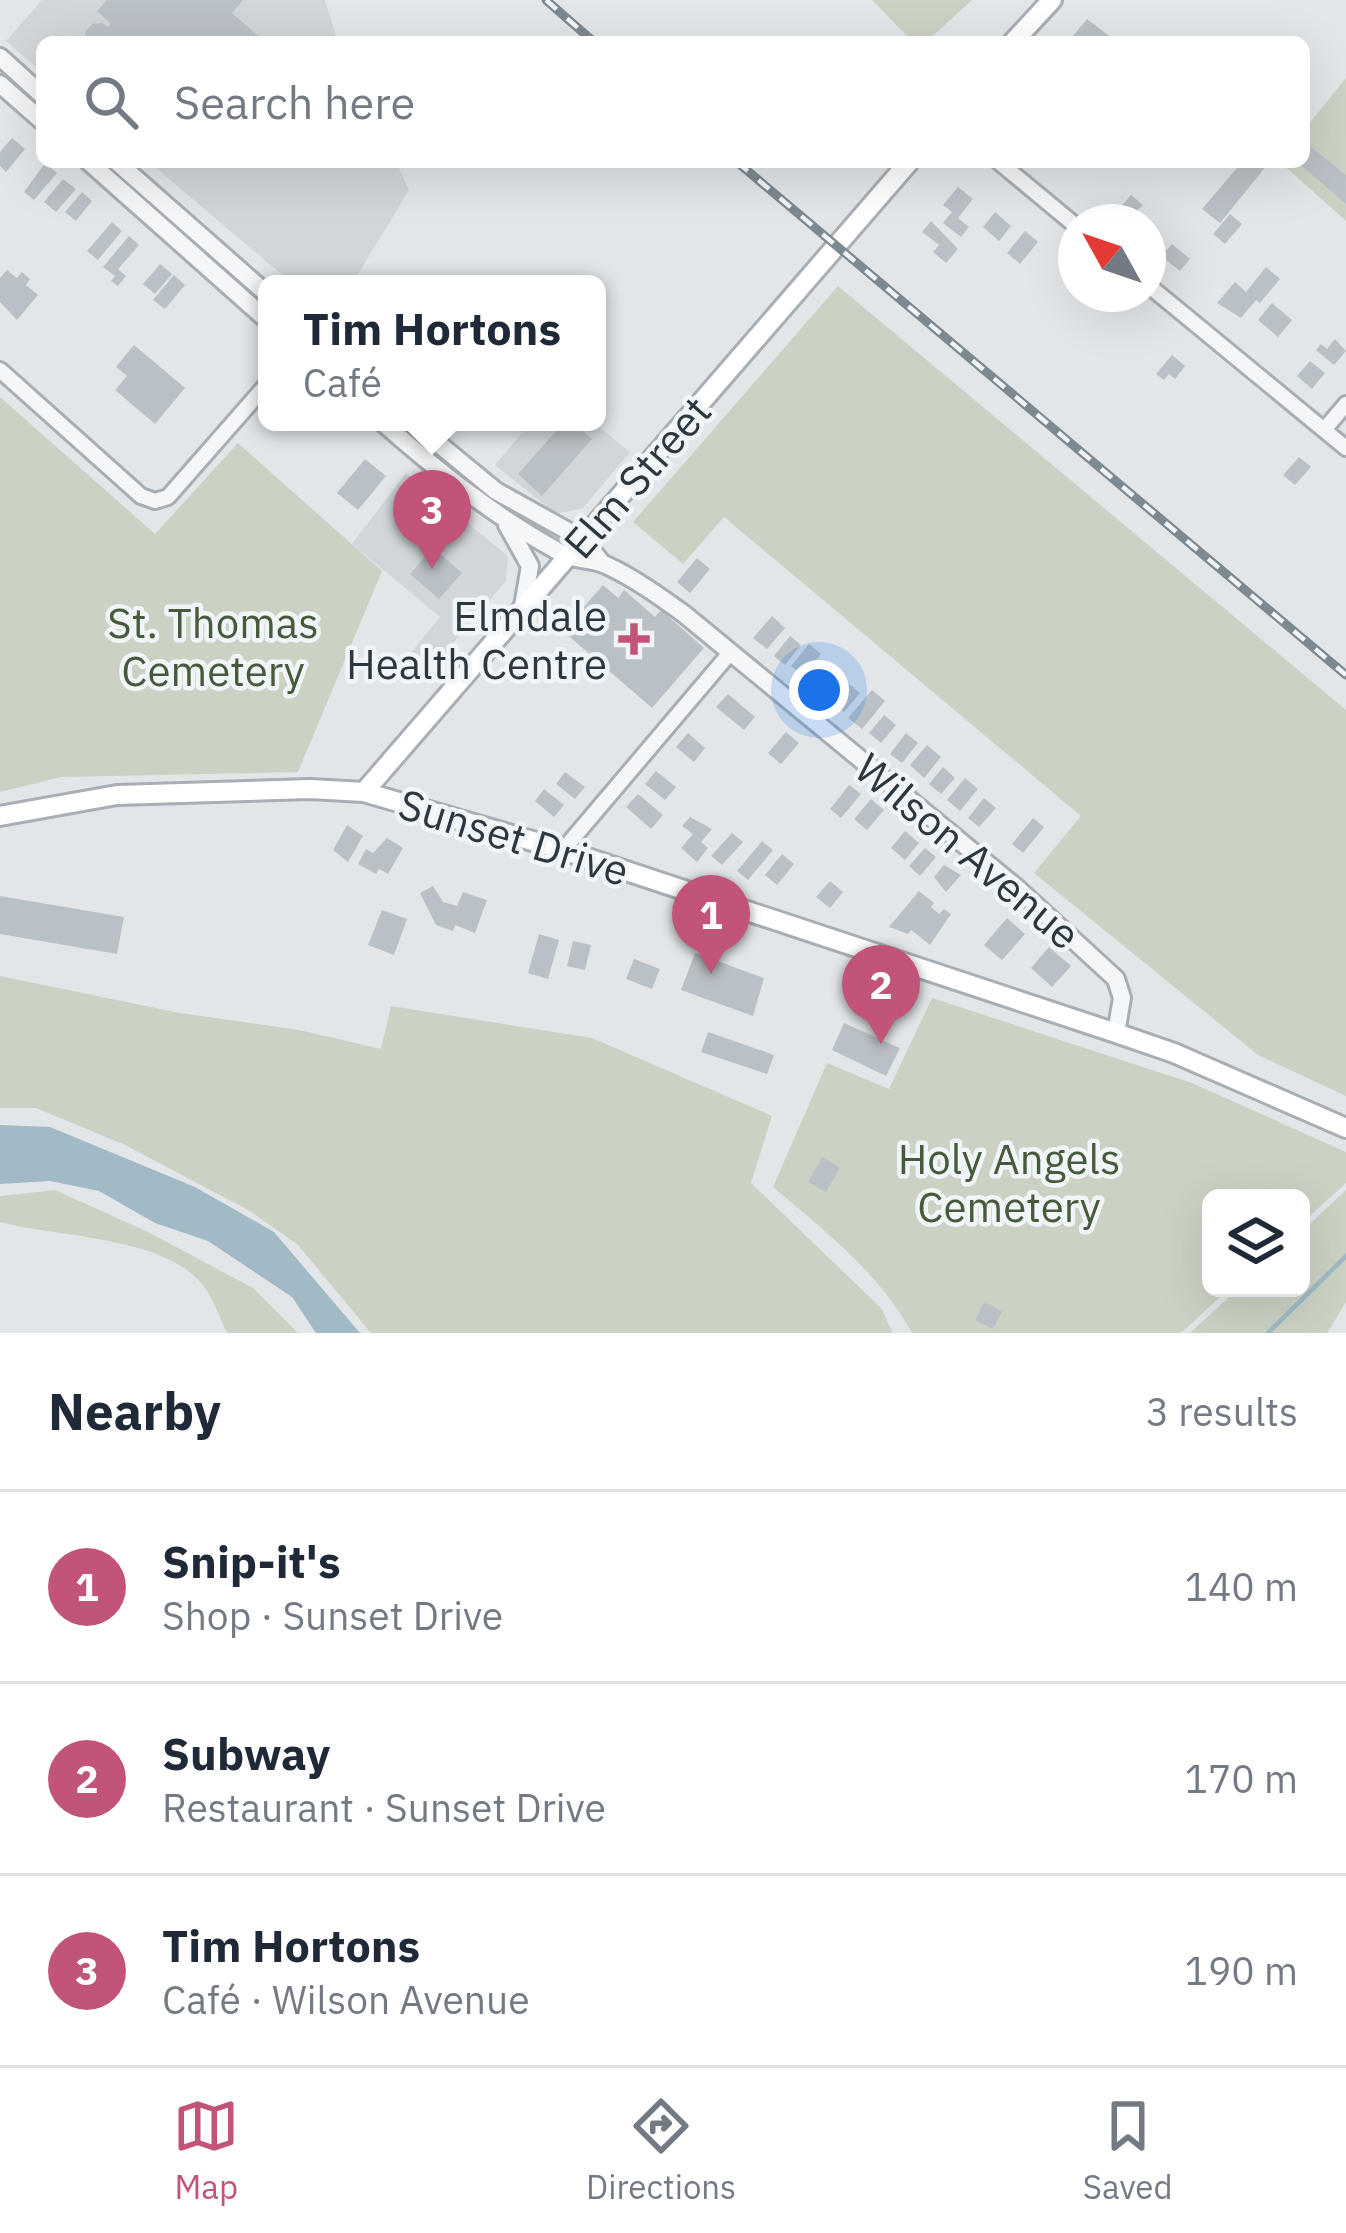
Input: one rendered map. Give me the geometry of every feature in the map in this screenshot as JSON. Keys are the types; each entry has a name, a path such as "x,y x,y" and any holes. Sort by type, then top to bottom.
{"main road":[{"path":"1019,36 1052,0"},
{"name":"Elm Street","path":"364,792 904,168"},
{"name":"Sunset Drive","path":"0,816 118,795 310,789 364,792 563,850 1116,1033 1346,1128"}],"street":[{"path":"0,57 36,90"},
{"path":"0,84 36,116"},
{"path":"97,168 258,287"},
{"path":"122,168 258,311"},
{"path":"1006,168 1058,211"},
{"path":"1166,300 1346,448"},
{"path":"0,370 141,496 155,501 168,497 258,394"},
{"path":"1324,430 1346,404"},
{"name":"Wilson Avenue","path":"392,431 465,494 503,519 569,558 601,562 644,585 1018,889 1109,971 1122,998 1116,1033"},
{"name":"Wilson Avenue","path":"423,431 496,491 584,540 601,562"},
{"path":"503,519 530,566 522,610"},
{"path":"563,850 730,653"}],"shaded area":[{"path":"42,0 325,0 336,36 36,36 36,67 6,41"},
{"path":"156,168 399,168 409,190 357,275 282,275"},
{"path":"523,431 604,431 630,452 583,508 556,514 495,465"},
{"path":"406,473 508,556 506,581 426,675 409,655 440,617 352,544"}],"green space":[{"path":"872,0 972,0 933,36 907,36"},
{"path":"1346,78 1346,221 1287,168 1310,168 1310,123"},
{"path":"838,286 1346,710 1346,1096 1258,1055 1034,873 1081,816 724,517 683,564 633,522"},
{"name":"St. Thomas Cemetery","path":"0,397 155,534 238,443 382,571 298,772 61,777 0,792"},
{"path":"0,976 381,1049 391,1006 592,1038 772,1116 751,1183 881,1308 893,1333 371,1333 298,1245 250,1211 125,1145 36,1108 0,1108"},
{"name":"Holy Angels Cemetery","path":"932,998 1192,1083 1346,1152 1346,1183 1310,1216 1310,1189 1202,1189 1202,1297 1220,1297 1181,1333 912,1333 867,1272 773,1187 827,1063 889,1089"},
{"path":"55,1190 148,1232 253,1288 298,1333 227,1333 207,1291 169,1259 113,1242 0,1222 0,1196"},
{"path":"1346,1190 1346,1302 1327,1333 1190,1333 1229,1297 1310,1297 1310,1224"}],"water":[{"path":"0,1125 50,1127 195,1187 274,1232 360,1333 316,1333 292,1297 208,1241 155,1223 99,1191 50,1181 0,1184"}],"building":[{"path":"107,0 243,0 232,13 258,36 86,36 92,24 111,24 97,11"},
{"path":"1087,19 1109,36 1073,36"},
{"path":"12,138 25,149 6,172 0,166 0,152"},
{"path":"1310,146 1346,175 1346,204 1304,168 1310,168"},
{"path":"41,168 57,173 34,200 24,192"},
{"path":"1237,168 1265,168 1220,223 1202,209"},
{"path":"63,179 76,189 56,212 44,202"},
{"path":"958,187 973,199 958,218 969,227 961,237 943,223 952,212 943,205"},
{"path":"82,192 92,201 76,221 65,212"},
{"path":"995,212 1011,226 999,241 983,227"},
{"path":"1230,214 1242,224 1225,244 1213,234"},
{"path":"931,221 958,249 946,263 933,252 939,245 922,232"},
{"path":"112,222 122,231 98,260 87,251"},
{"path":"1025,231 1038,242 1020,264 1007,253"},
{"path":"129,236 139,245 118,269 126,276 118,286 111,281 115,276 103,267"},
{"path":"1172,244 1190,259 1180,271 1166,260"},
{"path":"160,264 172,274 155,294 143,284"},
{"path":"1266,267 1280,279 1241,318 1217,303 1235,282 1246,292"},
{"path":"7,270 17,278 22,272 30,279 26,285 38,295 17,320 0,302 0,278"},
{"path":"174,275 185,285 165,309 153,300"},
{"path":"1272,303 1292,320 1278,337 1258,320"},
{"path":"1335,339 1346,351 1334,365 1316,350 1321,344 1327,349"},
{"path":"134,345 185,388 155,424 115,390 127,376 116,367"},
{"path":"1172,355 1185,366 1175,379 1169,374 1164,380 1156,374"},
{"path":"1310,361 1325,373 1312,389 1297,376"},
{"path":"556,431 583,431 592,439 542,496 518,474"},
{"path":"1299,457 1311,467 1295,485 1283,475"},
{"path":"365,459 386,476 358,510 337,493"},
{"path":"433,548 462,573 439,599 410,574"},
{"path":"697,558 710,569 690,593 677,582"},
{"name":"Elmdale Health Centre","path":"603,585 618,598 624,590 655,617 661,610 704,648 652,708 563,631"},
{"path":"772,616 785,628 767,649 753,638"},
{"path":"790,636 801,645 785,665 774,656"},
{"path":"809,644 821,654 803,676 791,666"},
{"path":"844,680 860,693 844,712 828,699"},
{"path":"872,690 885,701 862,729 848,718"},
{"path":"728,694 755,717 744,730 716,707"},
{"path":"884,715 896,725 881,743 869,733"},
{"path":"786,732 799,743 781,764 768,753"},
{"path":"688,733 705,748 694,762 676,747"},
{"path":"906,733 918,743 902,763 890,754"},
{"path":"927,745 941,757 924,778 910,765"},
{"path":"943,767 955,778 941,794 929,784"},
{"path":"656,771 676,787 665,800 645,784"},
{"path":"565,772 585,787 575,799 556,784"},
{"path":"965,778 978,789 960,811 947,800"},
{"path":"849,785 861,794 841,818 830,809"},
{"path":"544,789 564,805 554,817 535,801"},
{"path":"638,794 663,815 651,829 626,807"},
{"path":"984,798 996,808 979,827 968,818"},
{"path":"871,799 884,810 867,830 854,819"},
{"path":"690,817 712,829 701,842 708,848 697,862 681,848 693,834 682,826"},
{"path":"1033,818 1044,827 1023,853 1012,844"},
{"path":"347,825 363,836 348,862 333,850"},
{"path":"905,831 919,843 905,860 891,848"},
{"path":"732,833 743,842 722,865 711,856"},
{"path":"387,838 403,848 388,874 379,869 376,874 358,864 366,849 373,853"},
{"path":"762,841 773,850 748,880 737,871"},
{"path":"925,848 936,857 920,876 909,866"},
{"path":"782,854 794,864 777,885 765,875"},
{"path":"944,865 961,875 946,892 934,877"},
{"path":"830,881 843,892 830,908 816,897"},
{"path":"433,886 443,902 457,906 463,892 487,900 475,933 455,925 453,931 436,925 420,893"},
{"path":"919,891 939,914 944,909 951,914 930,945 911,930 908,934 889,927"},
{"path":"0,896 124,917 117,954 0,934"},
{"path":"382,910 407,919 394,955 368,945"},
{"path":"1007,918 1025,934 1002,960 984,945"},
{"path":"539,934 559,940 548,979 528,973"},
{"path":"573,941 591,945 585,970 567,966"},
{"path":"1049,947 1071,966 1052,987 1031,968"},
{"path":"695,953 764,978 753,1016 681,990"},
{"path":"634,959 660,969 652,989 626,979"},
{"path":"844,1023 900,1048 886,1076 832,1050"},
{"path":"708,1032 774,1055 767,1074 701,1052"},
{"path":"822,1157 840,1168 826,1192 808,1182"},
{"path":"984,1302 1002,1311 993,1329 975,1320"}],"waterway":[{"path":"1268,1333 1346,1256"}],"railway":[{"path":"546,0 587,36"},
{"path":"744,168 1346,675"}],"place":[{"name":"Tim Hortons","path":"432,569"},
{"name":"Elmdale Health Centre","path":"634,639"},
{"name":"Snip-it's","path":"711,974"},
{"name":"Subway","path":"881,1044"}]}
